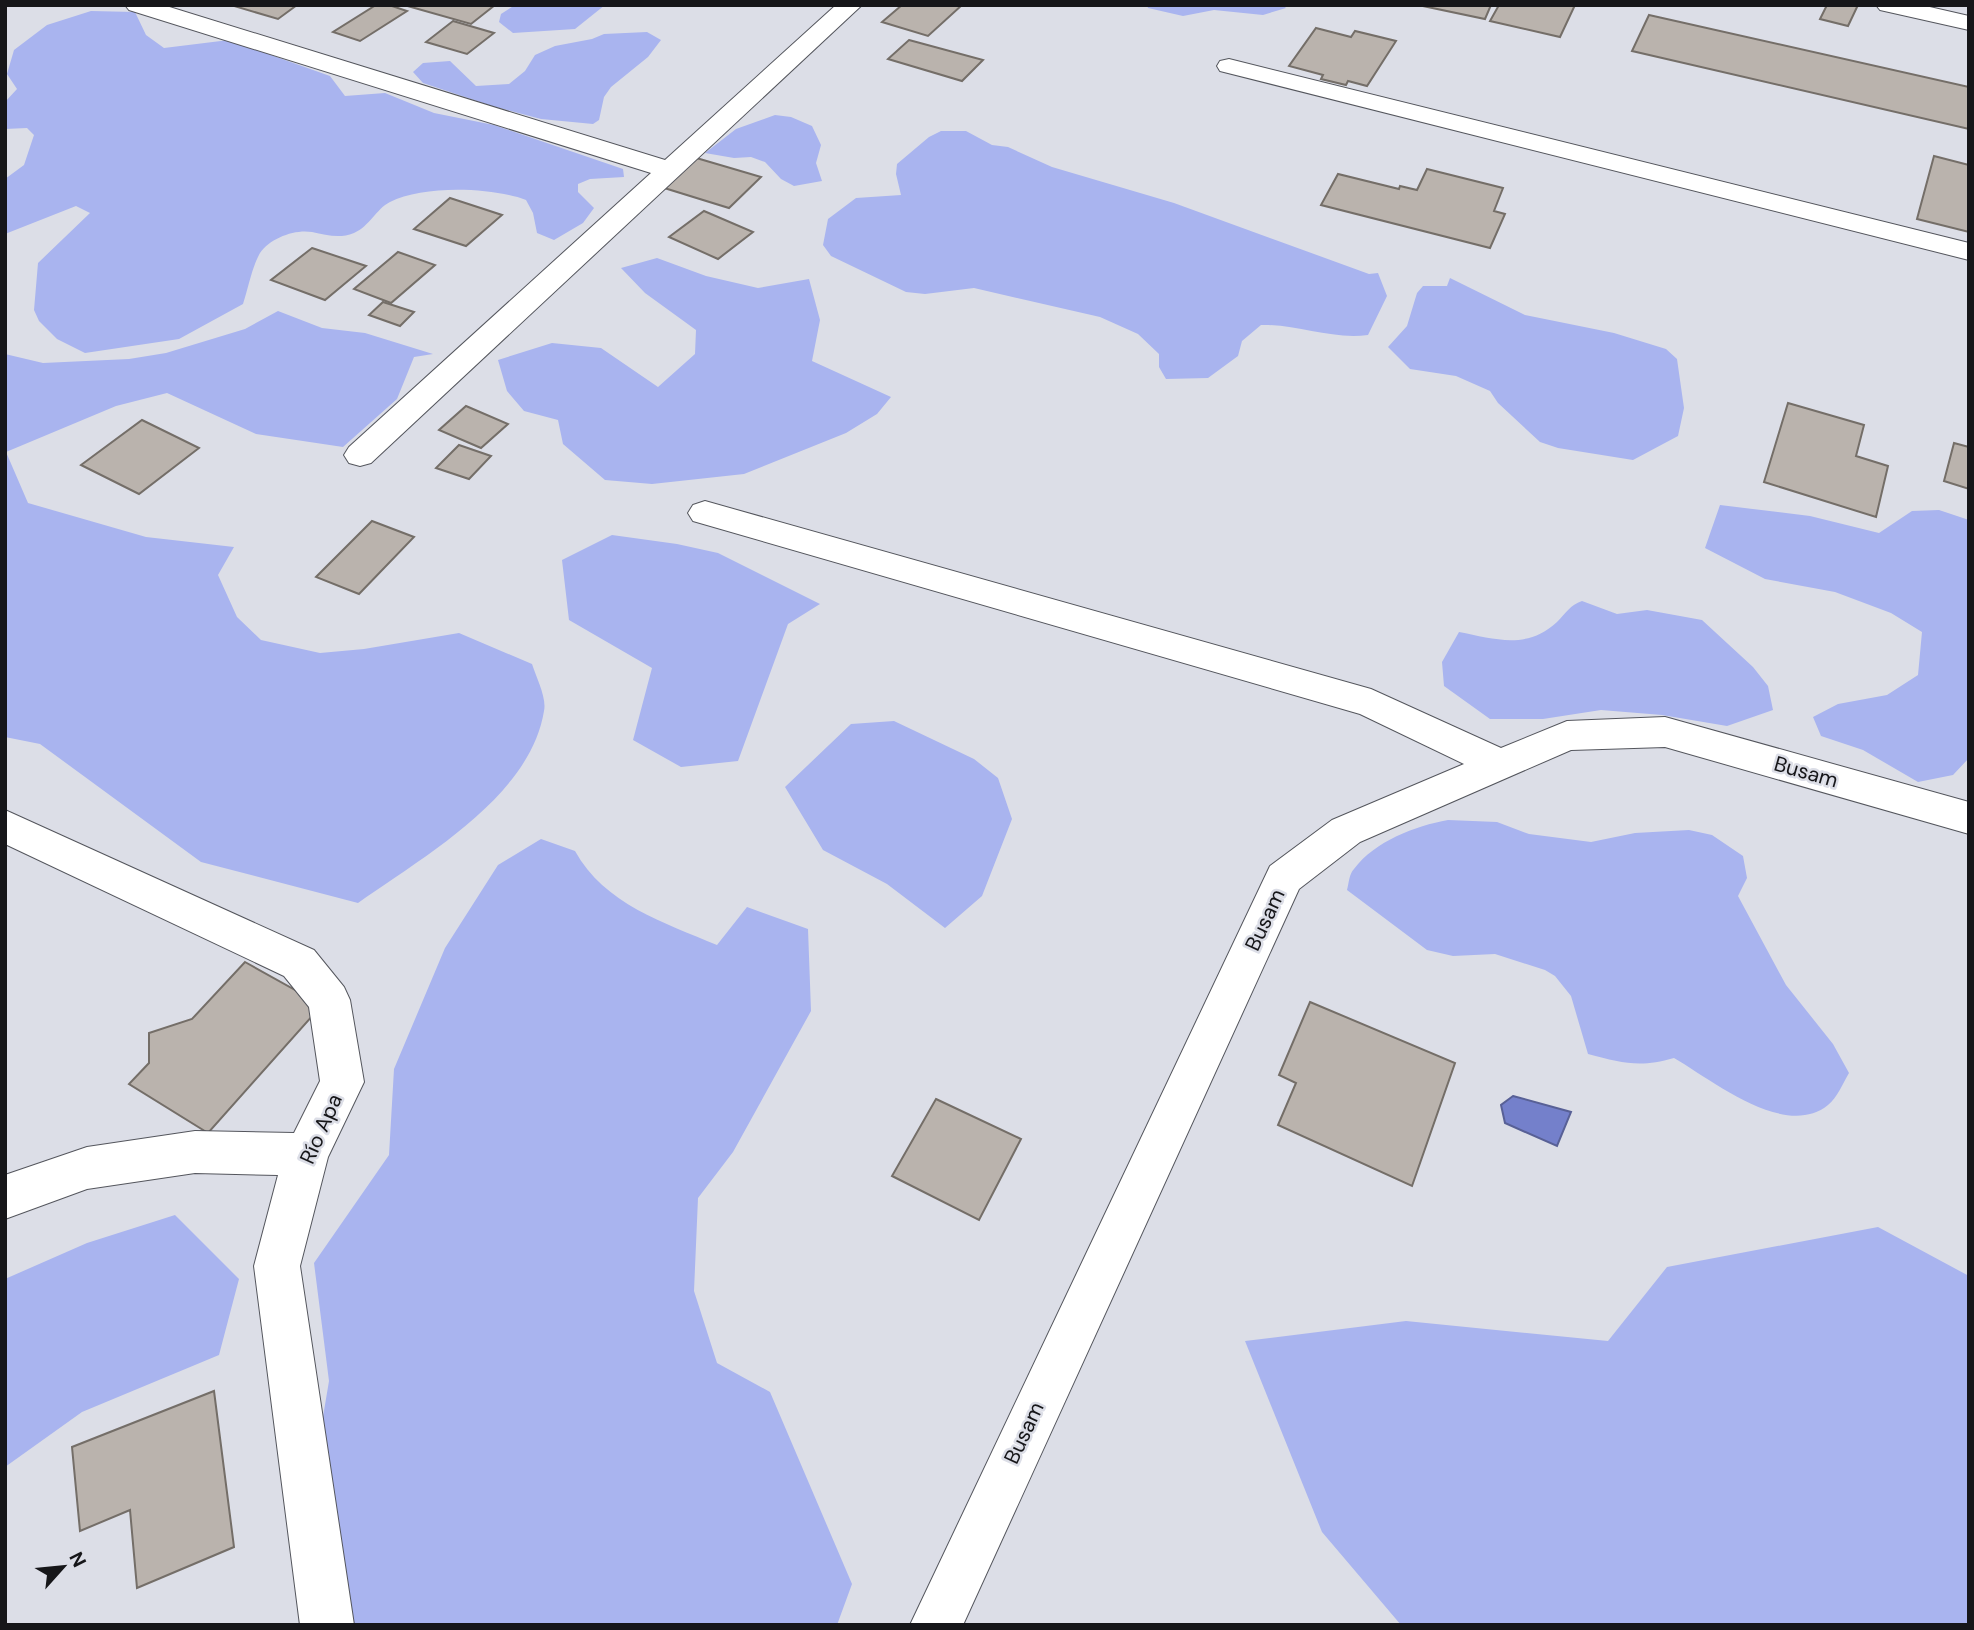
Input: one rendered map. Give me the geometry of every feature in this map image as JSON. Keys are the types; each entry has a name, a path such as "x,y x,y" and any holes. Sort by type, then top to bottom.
{"street":[{"path":"137,5 168,9 671,171"},
{"path":"360,455 850,5"},
{"path":"1888,5 1969,23"},
{"path":"1229,66 1969,252"},
{"path":"705,513 1371,703 1499,764"},
{"name":"Busam","path":"936,1625 1284,878 1346,831 1567,736 1665,732 1969,818"},
{"name":"Río Apa","path":"5,826 299,963 328,1000 342,1082 306,1154 276,1265 327,1625"},
{"path":"5,1197 87,1168 195,1152 306,1154"}],"shaded area":[{"path":"515,5 605,5 575,29 513,33 499,22 501,14"},
{"path":"1147,5 1283,5 1286,8 1263,15 1214,10 1183,16 1148,8"},
{"path":"91,11 135,12 146,35 164,48 229,40 330,76 345,96 385,93 434,113 494,125 623,169 624,177 590,179 578,184 578,192 594,208 583,223 554,240 537,233 533,213 526,200 476,190 438,190 404,196 390,202 364,226 349,235 333,236 305,231 283,236 270,243 260,253 252,271 243,304 179,339 85,353 57,339 39,321 34,310 38,263 90,213 76,206 5,234 5,179 24,165 34,135 27,128 5,129 5,102 17,89 7,74 14,50 47,25"},
{"path":"647,32 661,40 648,57 611,87 604,97 599,120 593,124 541,119 492,106 423,83 413,72 423,63 450,61 476,86 509,84 525,71 535,55 555,46 604,34"},
{"path":"775,115 791,117 812,126 821,145 816,163 822,181 794,186 781,179 765,162 751,157 734,158 705,153 736,129"},
{"path":"941,131 966,131 992,145 1008,147 1052,167 1174,203 1369,274 1378,273 1387,296 1368,335 1341,335 1261,325 1242,341 1238,356 1208,378 1166,379 1159,367 1159,354 1138,334 1100,317 974,288 925,294 906,292 831,256 823,245 828,219 856,198 901,195 896,174 897,164 929,137"},
{"path":"657,258 706,276 758,288 809,279 820,320 812,361 891,397 877,414 846,433 744,474 652,484 605,480 563,444 558,420 524,411 507,391 498,360 552,343 601,348 658,387 695,354 696,330 645,293 621,268"},
{"path":"1450,278 1525,315 1614,333 1666,349 1677,359 1684,408 1678,436 1633,460 1558,448 1540,442 1498,403 1490,391 1456,376 1410,369 1388,347 1407,326 1417,293 1423,286 1447,286"},
{"path":"278,311 322,328 365,333 433,354 414,357 397,399 343,447 256,434 167,393 116,406 6,452 28,503 146,537 234,547 218,575 237,617 261,640 320,653 364,649 459,633 532,664 545,706 535,742 518,771 470,822 358,903 201,862 40,744 5,737 5,354 43,363 129,359 166,353 245,329"},
{"path":"1720,505 1810,516 1879,533 1912,511 1939,510 1969,520 1969,758 1953,775 1918,782 1863,750 1821,736 1813,717 1838,704 1887,695 1918,675 1922,632 1891,613 1835,592 1765,579 1705,548"},
{"path":"612,535 718,553 820,604 788,624 738,761 681,767 633,740 652,668 569,620 562,560"},
{"path":"1582,601 1617,614 1647,610 1702,620 1753,667 1768,686 1773,710 1727,726 1662,715 1601,710 1543,719 1490,719 1444,686 1442,662 1459,632 1510,640 1534,636 1546,631 1571,607"},
{"path":"894,721 974,759 998,778 1012,819 982,896 945,928 887,884 823,850 785,787 851,724"},
{"path":"1448,820 1497,822 1529,834 1591,842 1635,833 1689,830 1712,835 1743,856 1747,878 1738,896 1786,985 1833,1044 1849,1073 1834,1098 1828,1105 1811,1114 1791,1116 1749,1103 1674,1058 1651,1063 1631,1063 1588,1054 1571,996 1555,976 1545,970 1495,954 1453,956 1427,950 1347,890 1352,871 1373,850 1396,836"},
{"path":"541,839 575,851 602,885 637,910 717,945 747,907 808,929 811,1011 733,1152 698,1198 694,1291 717,1363 770,1392 852,1584 837,1625 326,1625 311,1488 329,1381 314,1263 389,1155 394,1069 445,948 498,865"},
{"path":"1513,1096 1571,1112 1557,1146 1505,1123 1501,1105"},
{"path":"175,1215 239,1279 219,1355 82,1412 5,1467 5,1279 87,1243"},
{"path":"1878,1227 1969,1276 1969,1625 1401,1625 1322,1532 1245,1341 1406,1321 1608,1341 1667,1267"}],"building":[{"path":"231,5 297,5 278,19"},
{"path":"376,5 389,5 407,11 360,41 333,32"},
{"path":"404,5 495,5 471,24"},
{"path":"902,5 962,5 928,36 882,22"},
{"path":"1418,5 1491,5 1485,19"},
{"path":"1499,5 1575,5 1560,37 1490,21"},
{"path":"1827,5 1858,5 1848,26 1820,19"},
{"path":"1649,15 1969,87 1969,129 1632,51"},
{"path":"453,21 494,33 467,54 426,42"},
{"path":"1316,28 1351,37 1355,31 1396,41 1367,86 1348,81 1346,85 1321,79 1323,75 1289,66"},
{"path":"909,40 983,60 962,81 888,59"},
{"path":"1934,156 1969,165 1969,232 1917,219"},
{"path":"693,157 761,177 729,208 661,187"},
{"path":"1427,169 1503,188 1494,211 1505,214 1490,248 1321,205 1338,174 1399,189 1400,186 1417,190"},
{"path":"450,198 502,215 466,246 414,229"},
{"path":"704,211 753,232 718,259 669,237"},
{"path":"312,248 366,266 325,300 271,280"},
{"path":"398,252 435,265 391,303 354,289"},
{"path":"383,302 414,312 400,326 369,315"},
{"path":"1788,403 1864,425 1856,456 1888,466 1876,517 1764,482"},
{"path":"466,406 508,424 481,448 439,430"},
{"path":"142,420 199,448 139,494 81,465"},
{"path":"1954,443 1969,447 1969,489 1944,481"},
{"path":"459,445 491,456 469,479 436,468"},
{"path":"372,521 414,537 359,594 316,577"},
{"path":"245,962 322,1005 208,1133 129,1084 149,1063 149,1033 192,1019"},
{"path":"1310,1002 1455,1063 1412,1186 1278,1125 1296,1083 1279,1075"},
{"path":"936,1099 1021,1139 979,1220 892,1176"},
{"path":"214,1391 234,1547 137,1588 130,1510 80,1531 72,1447"}]}
